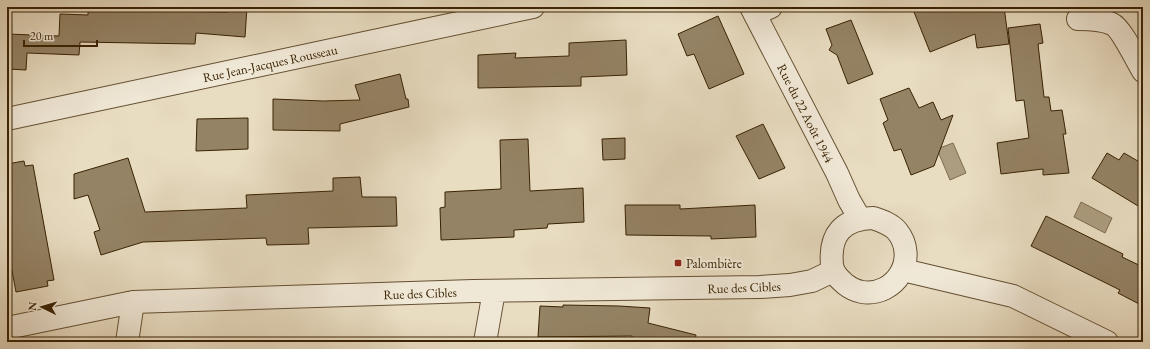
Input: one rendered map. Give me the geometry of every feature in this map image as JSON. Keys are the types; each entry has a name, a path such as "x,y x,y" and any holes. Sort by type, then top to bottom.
{"street":[{"name":"Rue Jean-Jacques Rousseau","path":"7,119 533,7"},
{"name":"Rue du 22 Août 1944","path":"759,10 849,200 860,219"},
{"path":"1078,19 1096,19 1114,24 1143,71"},
{"path":"873,218 886,222 897,231 904,243 906,256 903,270 897,279 888,287 878,291 856,291 846,285 833,271 831,255 833,243 839,232 848,224 860,219 873,218"},
{"path":"903,270 1013,296 1107,342"},
{"name":"Rue des Cibles","path":"7,328 133,302 494,291 760,287 790,285 812,281 833,271"},
{"path":"485,342 494,291"},
{"path":"127,342 133,302"}],"shaded area":[{"path":"953,143 966,173 950,180 937,149"},
{"path":"1081,202 1112,218 1105,233 1074,217"}],"building":[{"path":"88,7 153,8 153,11 228,12 228,7 247,7 245,37 196,33 195,44 80,42 79,55 27,53 26,70 7,69 7,34 59,36 60,14 88,15"},
{"path":"912,7 1004,7 1009,44 977,48 975,34 930,52"},
{"path":"718,16 744,74 709,89 694,54 687,56 678,34"},
{"path":"851,20 873,74 848,84 837,55 829,50 832,45 826,29"},
{"path":"1040,24 1043,43 1038,44 1044,97 1049,97 1051,111 1062,110 1066,134 1063,134 1069,173 1043,175 1043,169 1001,174 997,143 1029,138 1024,100 1016,101 1008,28"},
{"path":"626,40 627,75 581,77 581,86 478,88 478,55 516,53 515,58 569,56 569,43"},
{"path":"400,74 409,107 340,124 340,131 273,130 273,99 323,101 360,100 355,85"},
{"path":"909,88 919,108 933,102 941,120 953,115 934,166 911,175 901,149 894,151 883,123 888,120 880,99"},
{"path":"248,118 248,149 196,151 197,119"},
{"path":"763,124 785,168 759,179 736,136"},
{"path":"625,138 625,159 603,160 602,139"},
{"path":"528,139 530,191 583,188 584,222 548,224 547,228 514,230 514,237 441,240 440,208 445,207 445,192 501,189 500,140"},
{"path":"1107,153 1119,160 1124,153 1143,164 1143,209 1092,178"},
{"path":"128,158 145,212 247,208 246,195 333,191 333,178 360,177 362,197 396,197 397,226 308,228 309,244 267,245 266,238 143,242 101,255 94,232 100,230 88,195 74,199 74,174"},
{"path":"24,161 25,166 33,165 54,280 47,281 48,286 16,292 7,244 7,164"},
{"path":"625,205 680,205 680,209 755,205 756,237 711,239 711,236 626,235"},
{"path":"1046,216 1123,254 1122,257 1143,267 1143,306 1118,293 1120,290 1031,246"},
{"path":"563,305 650,308 648,323 696,335 695,342 632,342 632,336 538,337 540,306 563,307"}],"place":[{"name":"Palombière","path":"678,263"}]}
